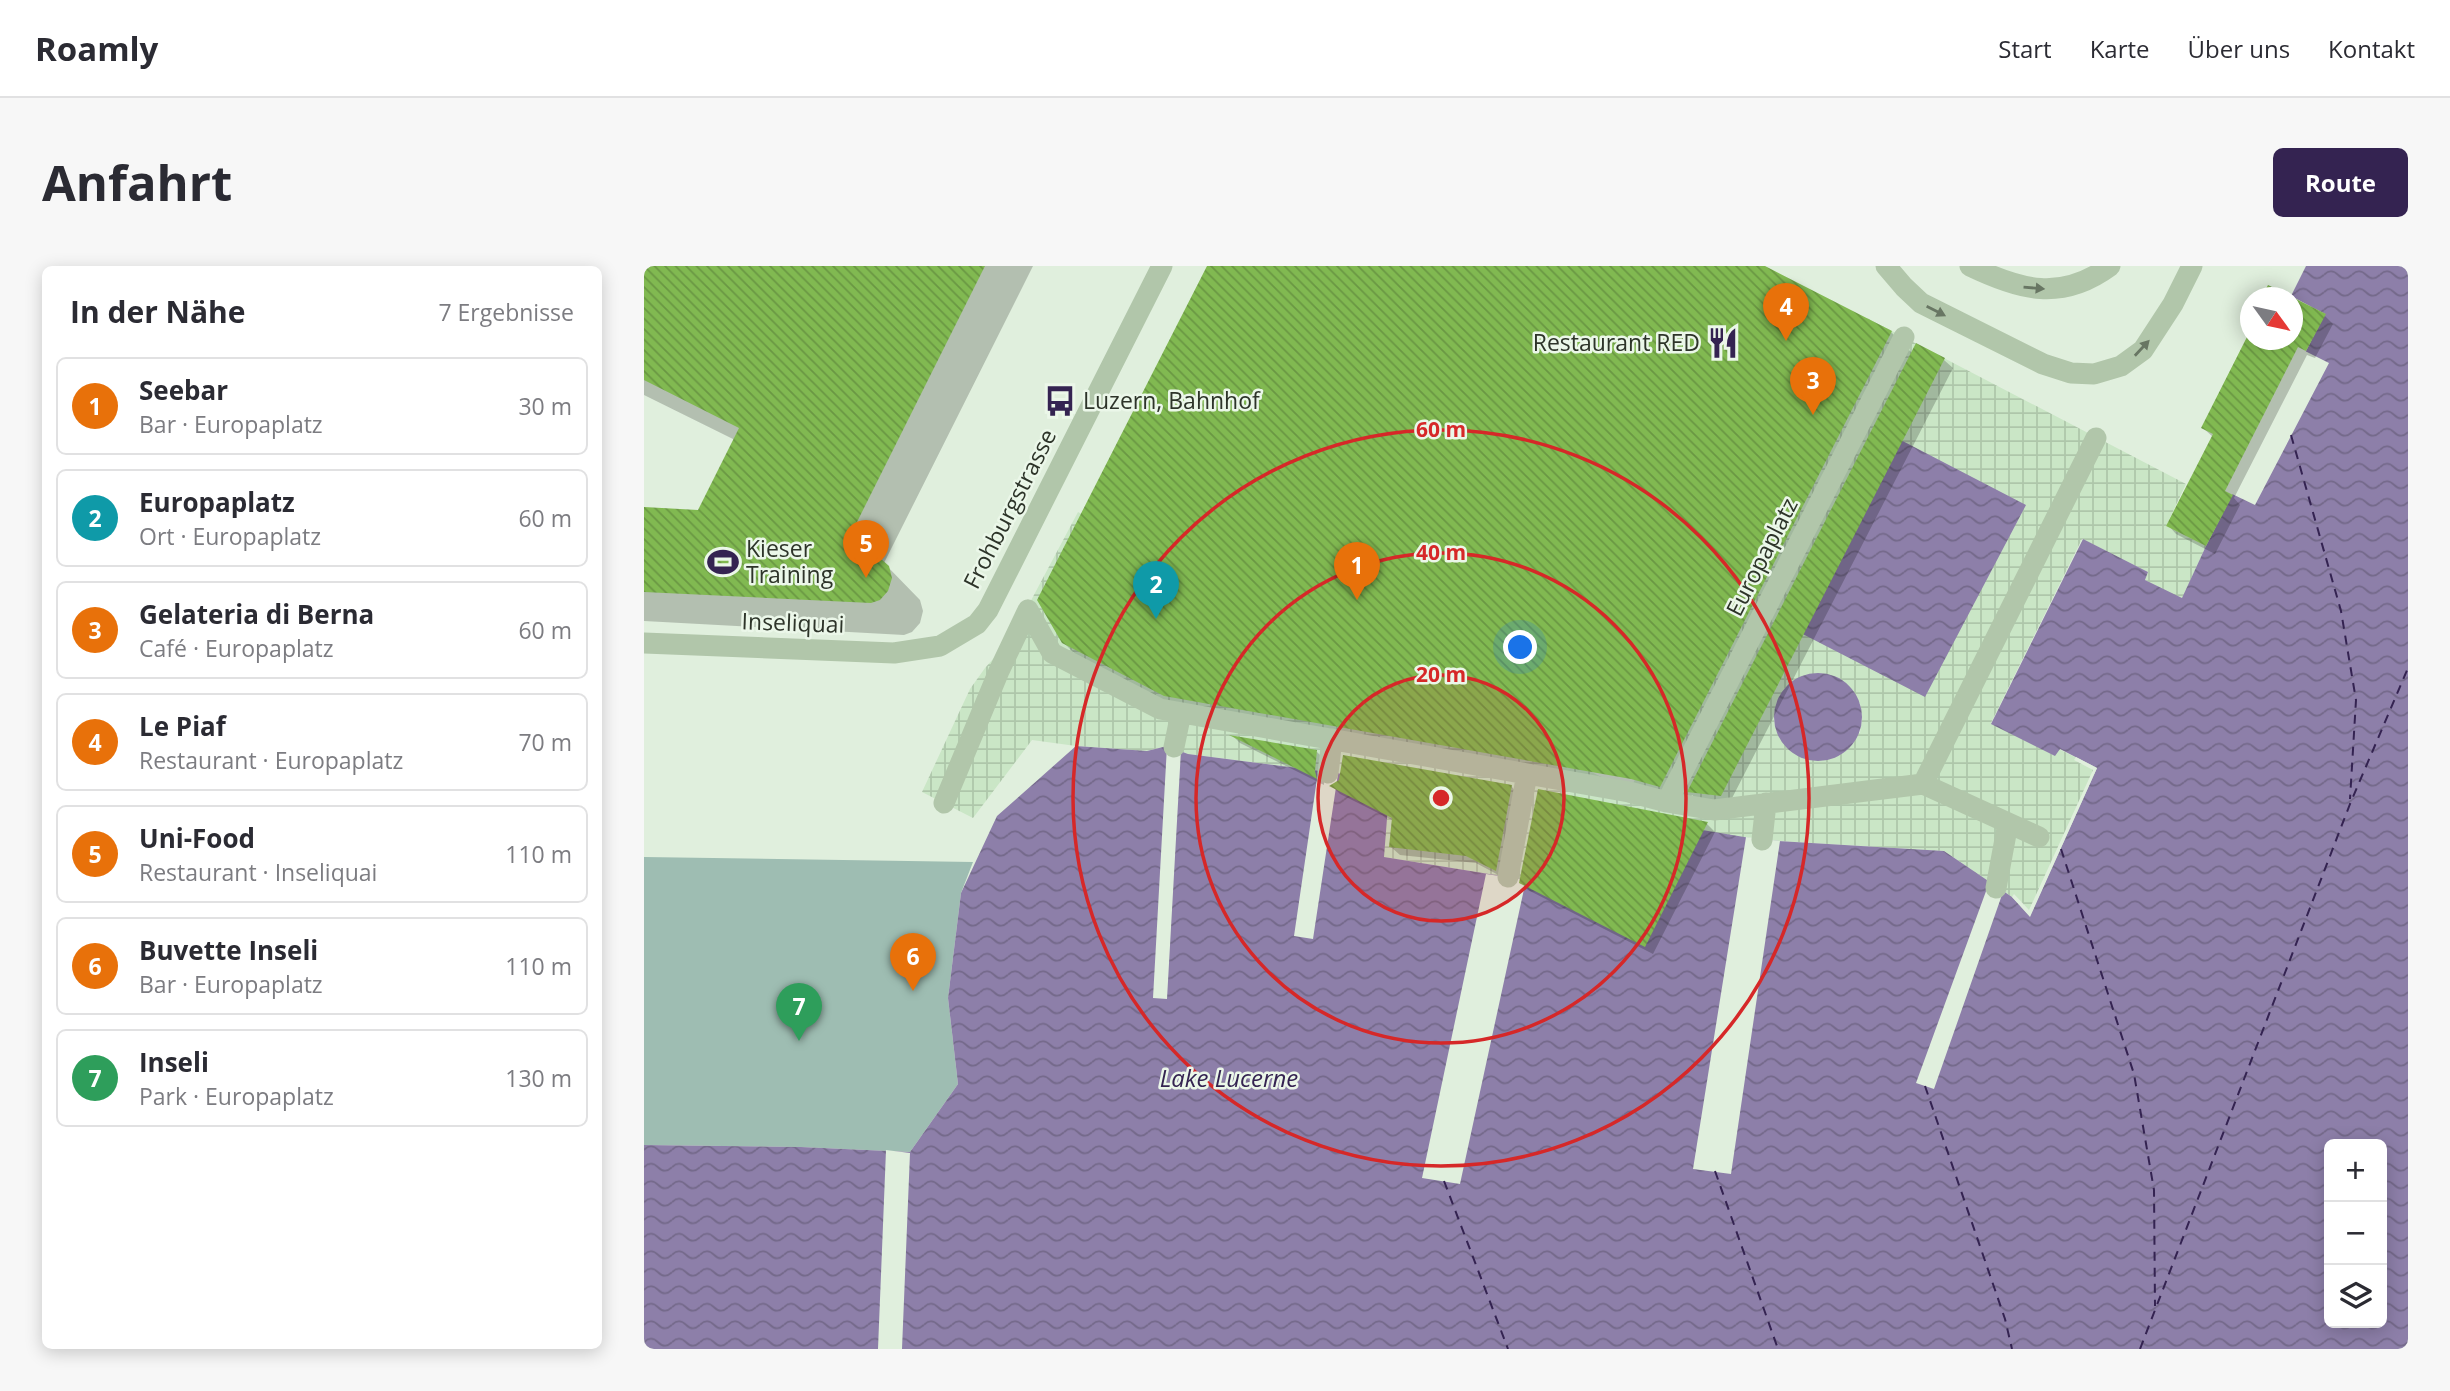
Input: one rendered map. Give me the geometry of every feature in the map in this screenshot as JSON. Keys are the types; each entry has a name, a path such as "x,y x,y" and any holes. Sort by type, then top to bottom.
{"street":[{"name":"Frohburgstrasse","path":"940,646 976,624 988,610 1162,266"},
{"path":"1886,266 1921,303 2043,364 2071,373 2094,374 2121,366 2143,350 2173,304 2192,266"},
{"path":"1970,266 1999,280 2034,290 2067,286 2099,274 2110,266"},
{"name":"Europaplatz","path":"1667,802 1904,337"},
{"path":"1923,784 2096,438"},
{"path":"944,803 1028,610 1052,653 1160,709 1629,792 1714,810 1923,784 2039,838"},
{"name":"Inseliquai","path":"644,643 894,653 940,646"},
{"path":"1174,747 1181,713"},
{"path":"952,729 974,731"},
{"path":"1328,774 1332,740"},
{"path":"1508,877 1527,774"},
{"path":"1762,840 1766,803"},
{"path":"1996,888 2008,823"}],"shaded area":[{"path":"1867,318 2186,484 2166,526 2206,546 2182,599 2145,580 2148,572 2082,539 1991,723 2054,755 2059,749 2097,768 2030,917 2012,897 1944,851 1762,840 1526,880 1383,857 1390,780 1188,754 1167,746 1147,751 1032,740 973,818 922,792 970,689 1010,640 1078,512 1629,791","holes":["1785,688 1860,703 1860,733 1775,728 1777,701"]},
{"path":"644,857 973,862 961,893 948,998 958,1084 910,1152 801,1147 644,1145"}],"water":[{"name":"Lake Lucerne","path":"2306,266 2408,266 2408,1349 644,1349 644,1145 801,1147 910,1152 958,1084 948,998 961,893 997,816 1076,746 1147,751 1167,746 1188,754 1390,780 1384,857 1526,880 1553,805 1762,840 1944,851 2012,897 2030,916 2097,768 2060,749 2055,756 1991,724 2083,539 2148,572 2145,580 2182,598 2325,314 2303,302 2303,287 2296,287"},
{"path":"1891,435 2026,505 1925,697 1791,628"},
{"path":"1818,673 1835,676 1849,686 1859,700 1862,717 1859,734 1849,748 1835,758 1818,761 1801,758 1787,748 1777,734 1774,717 1777,700 1787,686 1801,676"}],"pier":[{"path":"2303,350 2329,363 2255,505 2230,493"},
{"path":"1167,746 1181,750 1167,999 1153,998"},
{"path":"2076,757 2097,768 2030,917 2012,897 2014,894 2029,910 2093,770 2074,760"},
{"path":"1318,772 1338,774 1313,939 1294,936"},
{"path":"1746,837 1780,841 1731,1174 1693,1169"},
{"path":"1486,874 1526,880 1460,1184 1422,1178"},
{"path":"1989,883 2003,892 1934,1089 1916,1083"},
{"path":"886,1150 910,1153 902,1349 878,1349"}],"building":[{"path":"644,266 985,266 844,548 880,558 889,566 892,578 888,591 880,600 871,603 644,592 644,507 698,510 739,428 644,380"},
{"path":"1207,266 1765,266 1892,331 1660,787 1631,779 1164,696 1062,643 1037,600"},
{"path":"2303,302 2326,314 2306,351 2303,350"},
{"path":"1916,343 1945,358 1721,796 1687,792"},
{"path":"2240,350 2296,350 2225,491 2233,495 2206,546 2166,526 2213,434 2201,428"},
{"path":"1229,735 1317,750 1317,779"},
{"path":"1343,755 1512,785 1496,871 1466,856 1389,847 1392,818 1329,786 1339,780"},
{"path":"1538,789 1708,822 1645,947 1519,883"}],"ferry route":[{"path":"2291,435 2341,611 2356,700 2350,799"},
{"path":"2140,1349 2350,804 2408,668"},
{"path":"2061,849 2134,1074 2154,1190 2155,1306"},
{"path":"1925,1086 2005,1319 2012,1349"},
{"path":"1715,1171 1778,1349"},
{"path":"1444,1181 1508,1349"}],"place":[{"name":"Le Piaf","path":"1786,341"},
{"name":"Restaurant RED","path":"1723,343"},
{"name":"Luzern, Bahnhof","path":"1060,401"},
{"name":"Gelateria di Berna","path":"1813,415"},
{"name":"Kieser Training","path":"723,562"},
{"name":"Uni-Food","path":"866,578"},
{"name":"Seebar","path":"1357,600"},
{"name":"Europaplatz","path":"1156,619"},
{"name":"Buvette Inseli","path":"913,991"},
{"name":"Inseli","path":"799,1041"}]}
